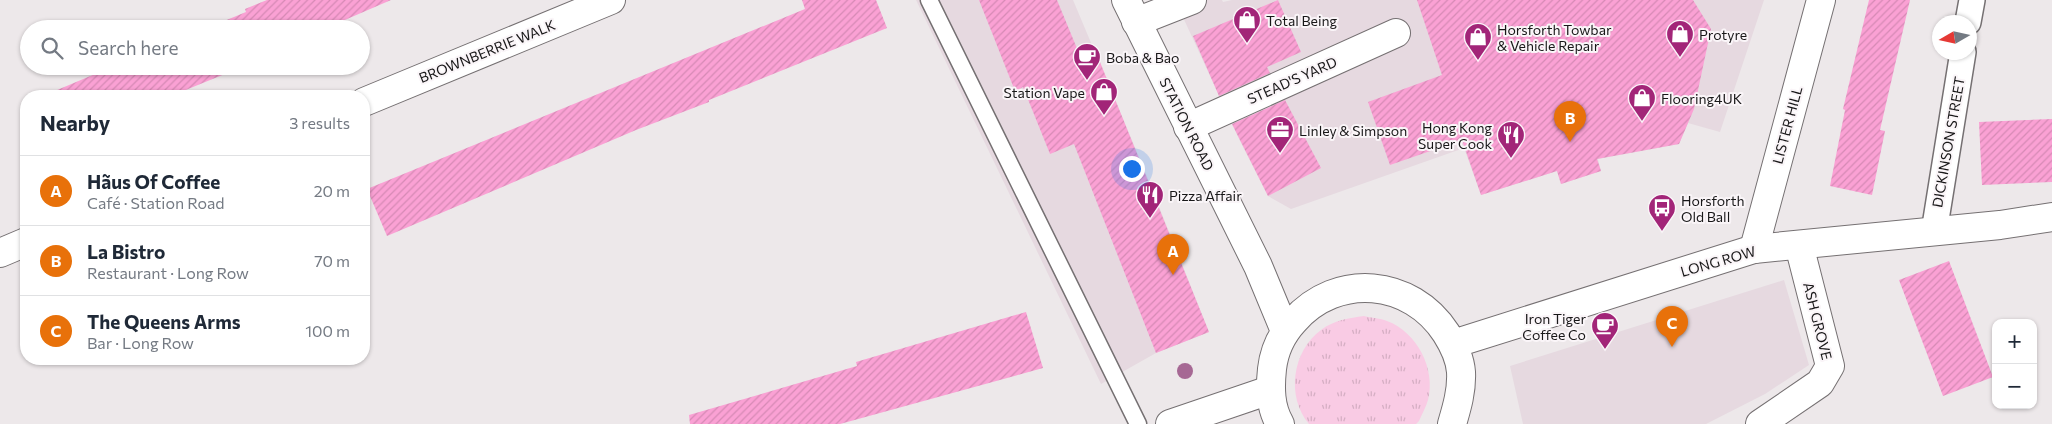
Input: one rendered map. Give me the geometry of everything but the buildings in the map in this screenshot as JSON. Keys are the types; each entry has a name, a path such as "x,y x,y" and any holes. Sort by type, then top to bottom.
{"street":[{"name":"BROWNBERRIE WALK","path":"370,100 611,0"},
{"path":"1131,11 1192,0"},
{"name":"LISTER HILL","path":"1754,249 1821,0"},
{"path":"1969,15 1972,0"},
{"name":"STATION ROAD","path":"1131,11 1258,266 1285,331"},
{"name":"STEAD'S YARD","path":"1188,127 1396,33"},
{"name":"DICKINSON STREET","path":"1934,232 1962,60"},
{"name":"LONG ROW","path":"1453,344 1754,249 1934,232 2052,217"},
{"path":"0,253 20,245"},
{"name":"ASH GROVE","path":"1760,424 1820,383 1830,366 1799,245"},
{"path":"1280,424 1275,416 1270,390 1273,359 1285,331 1304,309 1330,294 1358,287 1388,290 1414,300 1437,319 1453,344 1461,371 1460,399 1452,424"},
{"path":"1170,424 1270,390"}],"lane":[{"path":"929,0 1138,424"}],"shaded area":[{"path":"916,0 1073,0 1142,164 1209,332 1156,353 1101,384"},
{"path":"1175,0 1222,0 1223,2 1232,0 1764,0 1720,132 1688,123 1679,144 1598,159 1601,171 1561,184 1557,171 1481,195 1464,148 1291,209 1268,196 1240,141"},
{"path":"1784,280 1809,365 1765,394 1706,424 1523,424 1510,366"}],"green space":[{"path":"1364,316 1384,320 1398,326 1422,353 1429,376 1430,388 1427,403 1419,421 1416,424 1309,424 1297,401 1295,388 1298,362 1304,350 1311,339 1331,324"}],"place":[{"name":"Total Being","path":"1247,44"},
{"name":"Protyre","path":"1680,58"},
{"name":"Horsforth Towbar & Vehicle Repair","path":"1478,61"},
{"name":"Boba & Bao","path":"1087,81"},
{"name":"Station Vape","path":"1104,116"},
{"name":"Flooring4UK","path":"1642,122"},
{"name":"La Bistro","path":"1570,142"},
{"name":"Linley & Simpson","path":"1280,154"},
{"name":"Hong Kong Super Cook","path":"1511,159"},
{"name":"Pizza Affair","path":"1150,219"},
{"name":"Horsforth Old Ball","path":"1662,232"},
{"name":"Hãus Of Coffee","path":"1173,275"},
{"name":"The Queens Arms","path":"1672,347"},
{"name":"Iron Tiger Coffee Co","path":"1605,350"}]}
